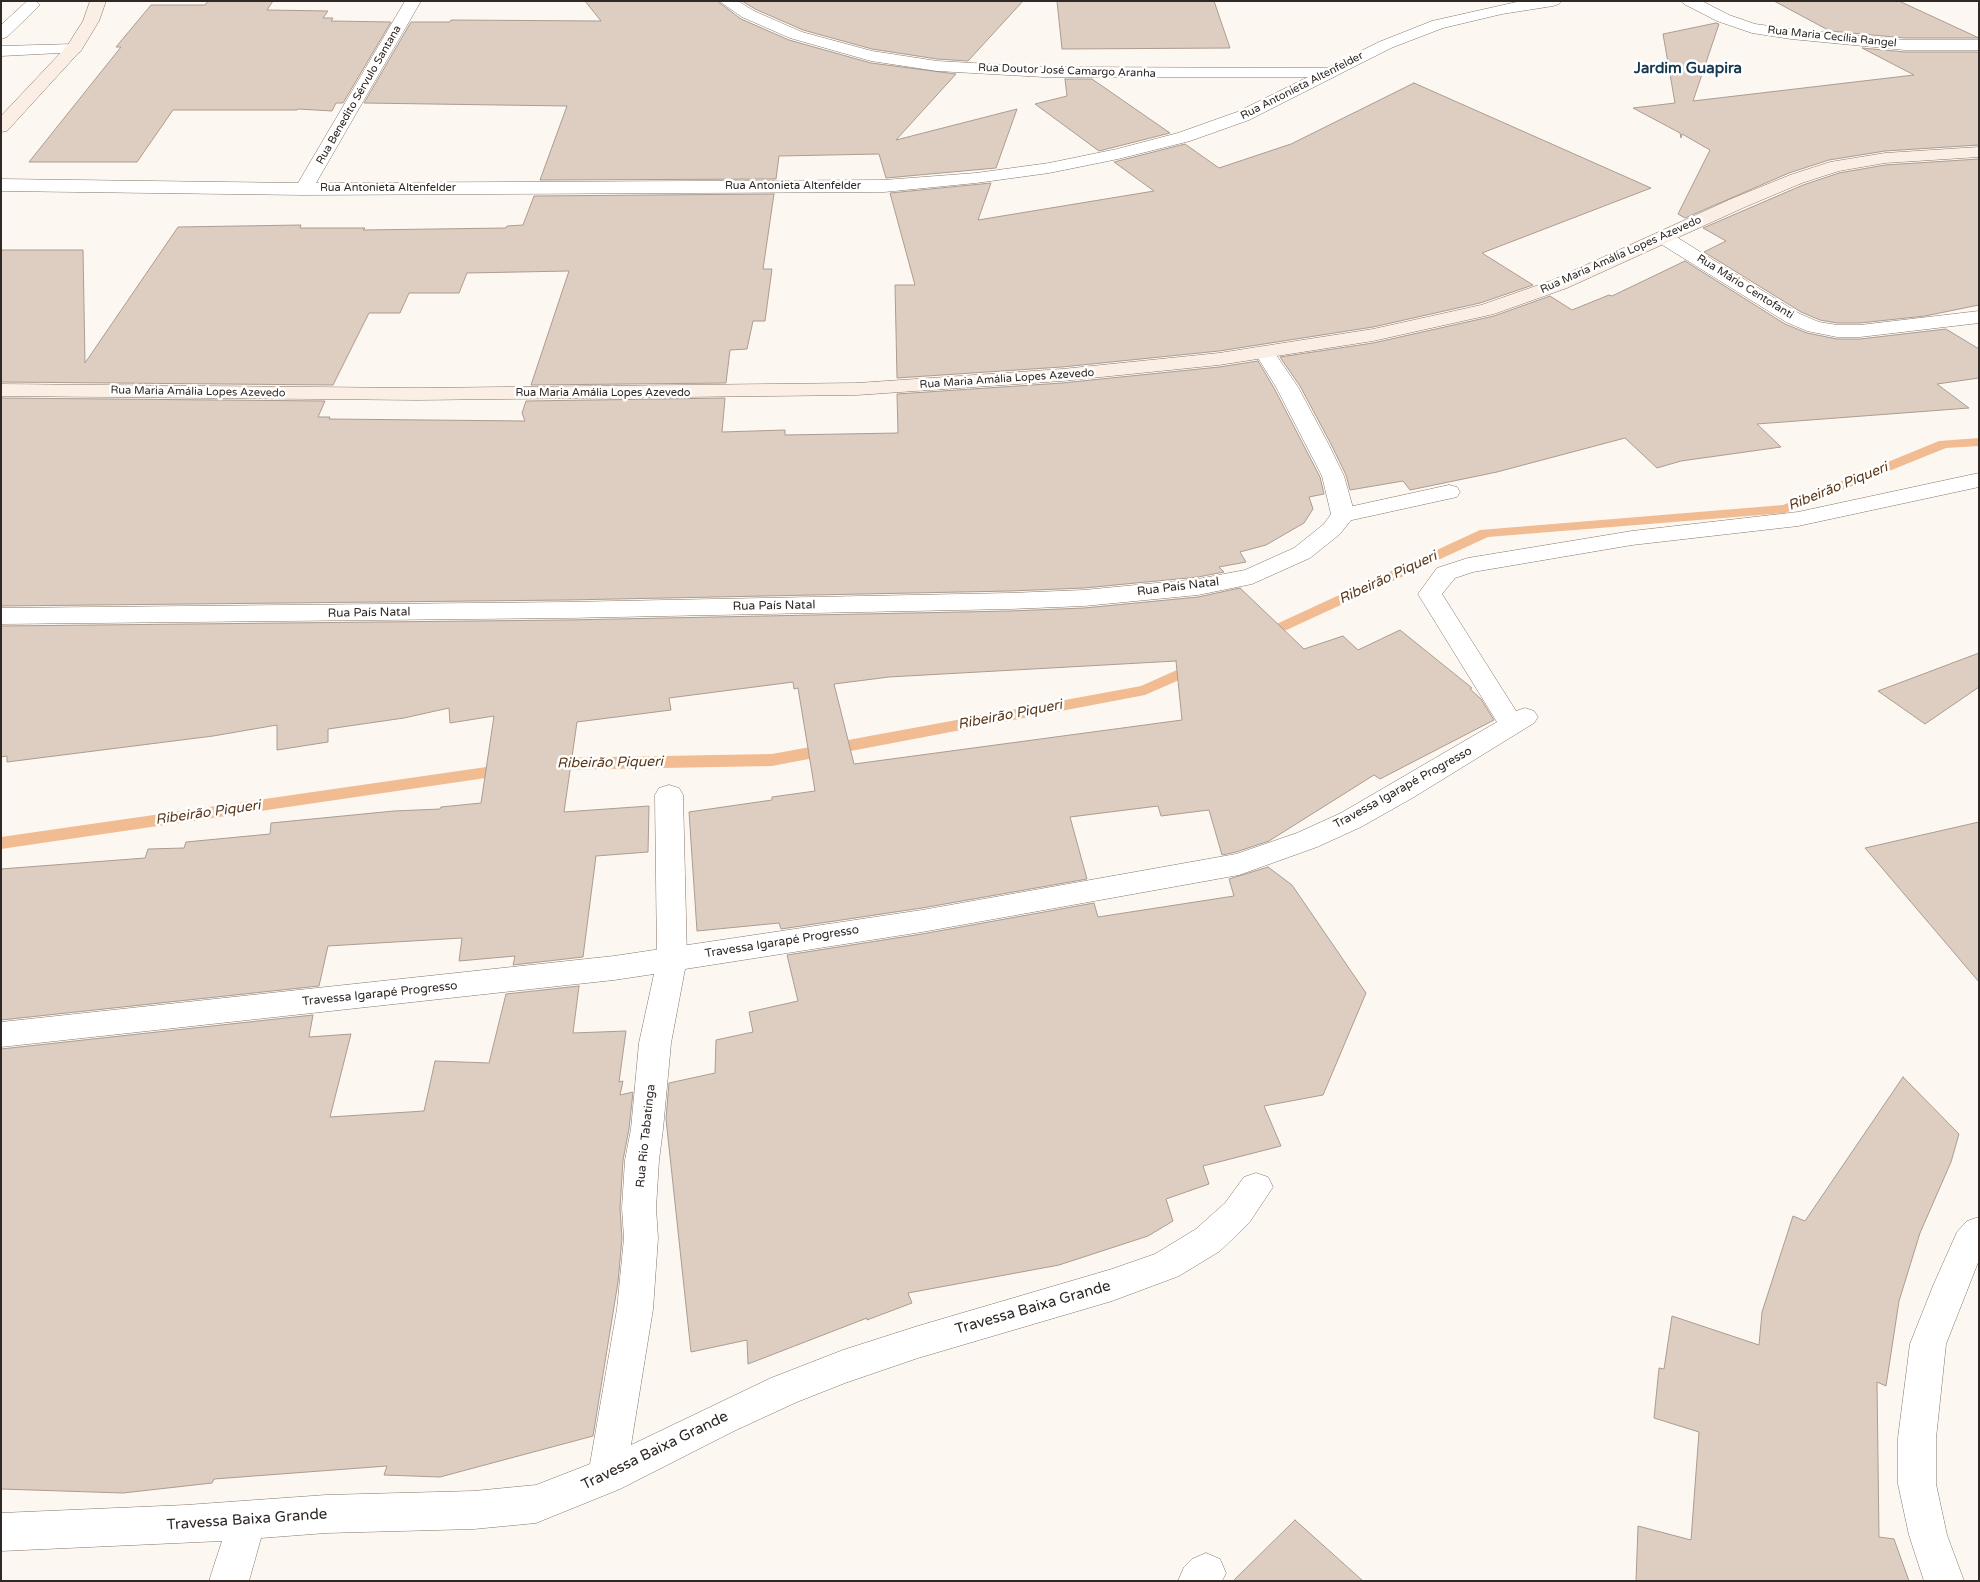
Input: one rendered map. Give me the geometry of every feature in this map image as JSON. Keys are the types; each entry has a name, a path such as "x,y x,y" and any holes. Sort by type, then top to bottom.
{"main road":[{"path":"1,127 74,49 91,21 98,1"},
{"name":"Rua Maria Amália Lopes Azevedo","path":"1,390 417,394 857,389 1062,375 1265,353 1395,331 1487,310 1560,284 1763,192 1836,166 1885,158 1979,152"}],"street":[{"name":"Rua Benedito Sérvulo Santana","path":"304,188 413,1"},
{"name":"Rua Doutor José Camargo Aranha","path":"728,1 748,14 796,35 871,56 936,66 1044,72 1328,72"},
{"name":"Rua Antonieta Altenfelder","path":"1,185 304,188 884,186 976,178 1049,168 1118,154 1184,137 1243,116 1384,45 1438,24 1502,9 1553,1"},
{"name":"Rua Maria Cecília Rangel","path":"1690,1 1723,18 1752,28 1791,34 1905,45 1979,45"},
{"path":"1,34 32,5"},
{"path":"1,51 74,49"},
{"name":"Rua Mário Centofanti","path":"1663,237 1793,318 1814,327 1837,331 1860,331 1979,317"},
{"path":"1265,353 1287,387 1333,476 1343,515 1449,492"},
{"name":"Travessa Igarapé Progresso","path":"1,1035 561,975 922,921 1239,864 1308,840 1351,820 1519,721 1430,594 1446,573 1468,565 1632,538 1798,520 1979,480"},
{"name":"Rua País Natal","path":"1,616 576,610 1084,598 1198,587 1252,576 1302,553 1332,529 1343,515"},
{"name":"Rua Rio Tabatinga","path":"607,1476 635,1309 641,1238 639,1208 642,1160 647,1129 655,1043 672,959 669,794"},
{"name":"Travessa Baixa Grande","path":"1,1532 247,1520 326,1514 474,1510 536,1504 607,1476 739,1410 843,1367 918,1342 1112,1285 1168,1266 1208,1240 1237,1213 1256,1187"},
{"path":"1944,1581 1928,1534 1917,1484 1917,1438 1928,1344 1969,1243 1979,1232"},
{"path":"230,1581 247,1520"}],"building":[{"path":"208,1 273,1 267,10 328,11 323,18 333,18 331,21 391,22 343,103 336,103 332,111 298,109 173,110 137,162 29,162 121,47 116,47 151,5 205,5"},
{"path":"585,1 717,1 741,19 789,40 871,63 956,74 896,140 1017,109 996,168 886,178 879,154 779,156 776,179 540,180 567,106 364,103 411,22 450,22 451,20 601,21"},
{"path":"742,1 1023,1 968,61 937,59 872,49 803,30 755,9"},
{"path":"1057,1 1214,1 1230,48 1062,49"},
{"path":"1774,1 1899,1 1979,38 1905,38 1830,31"},
{"path":"1716,23 1719,24 1693,101 1914,75 1862,48 1905,52 1979,52 1979,145 1885,151 1829,160 1789,173 1685,218 1678,214 1710,150 1682,134 1681,138 1680,133 1633,108 1675,103 1663,34"},
{"path":"1065,79 1092,79 1170,133 1099,151 1035,104 1067,96"},
{"path":"1414,83 1651,188 1482,253 1533,285 1480,303 1373,327 1219,351 1062,367 897,378 895,285 915,285 890,193 991,183 978,220 1154,191 1114,162 1185,144 1219,168 1291,144"},
{"path":"1979,159 1979,305 1925,316 1860,323 1837,323 1820,320 1801,312 1704,252 1726,241 1703,228 1803,185 1839,173 1885,165"},
{"path":"774,194 763,269 772,269 765,321 753,321 747,349 730,350 726,383 531,385 569,271 467,273 459,293 409,293 400,313 369,313 333,385 1,382 1,250 83,250 85,363 178,227 301,225 300,228 365,228 363,230 506,228 507,226 523,225 534,196"},
{"path":"1685,261 1785,324 1807,333 1837,339 1860,339 1946,329 1979,349 1979,378 1937,384 1969,408 1757,424 1781,447 1681,461 1657,468 1625,438 1497,472 1410,490 1403,481 1350,490 1346,475 1331,444 1300,386 1280,357 1373,343 1494,316 1550,296 1572,310 1609,295 1612,296"},
{"path":"1258,361 1320,477 1324,494 1309,497 1313,509 1304,523 1266,545 1240,552 1246,562 1219,567 1224,572 1198,577 1084,588 1010,591 567,600 1,606 1,398 325,401 318,417 330,417 329,419 525,421 522,413 526,401 725,398 722,432 785,430 785,435 898,433 897,394 1062,383 1219,367"},
{"path":"1240,588 1304,649 1343,636 1358,650 1400,630 1472,688 1470,689 1481,699 1494,720 1380,779 1374,775 1269,841 1236,852 1222,855 1209,810 1161,816 1158,806 1070,817 1087,879 922,908 781,929 779,923 697,931 689,812 772,800 772,797 815,791 798,688 794,689 793,682 669,698 671,710 577,722 564,812 649,806 648,852 596,856 583,957 513,965 515,956 459,961 462,938 328,946 319,986 1,1020 1,869 145,858 148,849 184,848 186,842 270,834 271,823 394,811 440,809 441,807 481,803 494,716 450,723 449,708 404,718 328,729 328,742 277,750 277,725 213,736 7,762 7,756 1,757 1,626 567,620 1010,611 1084,608 1198,597","holes":["1176,661 1182,720 854,764 834,684 889,677"]},
{"path":"1979,653 1979,687 1925,724 1878,691"},
{"path":"1979,822 1979,982 1865,848"},
{"path":"1268,867 1292,885 1366,993 1323,1095 1264,1106 1281,1146 1203,1166 1209,1184 1166,1199 1173,1221 1148,1236 1059,1265 908,1293 912,1303 867,1320 867,1318 748,1364 747,1340 691,1352 666,1119 669,1083 715,1073 716,1040 753,1032 749,1012 798,1001 787,955 922,934 1094,903 1098,917 1234,896 1229,879"},
{"path":"579,986 573,1033 626,1031 619,1082 623,1081 620,1095 633,1092 623,1160 620,1208 622,1238 618,1282 593,1436 440,1477 384,1475 387,1466 214,1479 212,1483 123,1493 1,1489 1,1049 313,1015 309,1037 351,1034 330,1117 424,1111 435,1061 489,1063 506,994"},
{"path":"1903,1077 1959,1134 1951,1162 1920,1233 1899,1301 1886,1386 1877,1382 1879,1537 1894,1539 1909,1581 1636,1581 1638,1526 1691,1540 1699,1432 1654,1418 1659,1368 1664,1369 1672,1316 1759,1345 1762,1312 1793,1216 1805,1221"},
{"path":"1295,1520 1363,1581 1233,1581"}],"waterway":[{"name":"Ribeirão Piqueri","path":"1262,636 1485,533 1785,509 1944,444 1979,442"},
{"name":"Ribeirão Piqueri","path":"551,764 772,760 1145,690 1197,666"},
{"name":"Ribeirão Piqueri","path":"1,843 507,770"}],"district":[{"name":"Jardim Guapira","path":"1688,69"}]}
